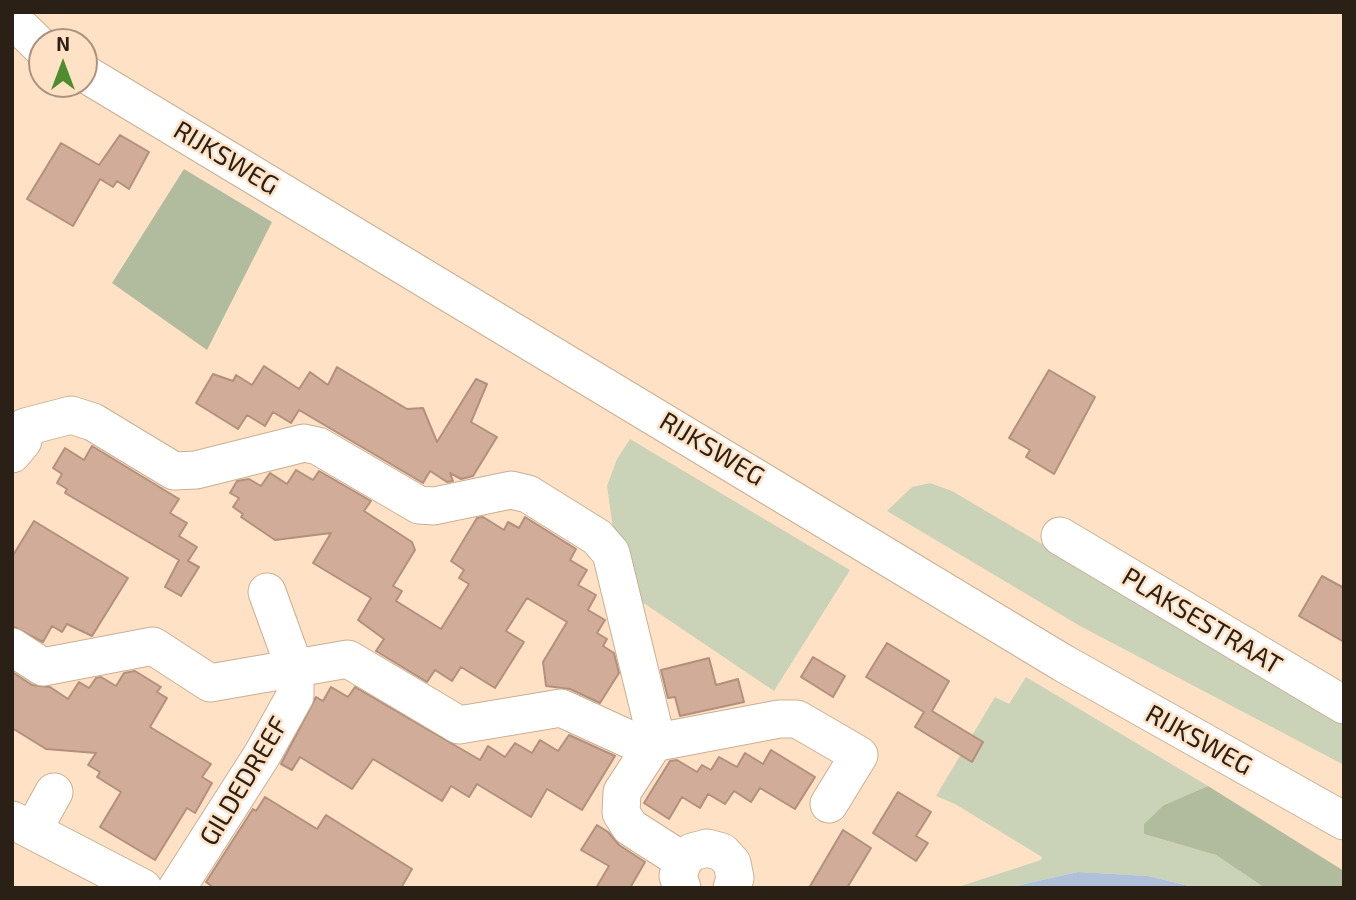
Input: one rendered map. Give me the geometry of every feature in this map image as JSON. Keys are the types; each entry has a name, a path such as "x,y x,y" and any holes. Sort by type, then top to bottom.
{"street":[{"path":"12,19 28,40"},
{"name":"RIJKSWEG","path":"98,81 1063,663 1344,821"},
{"path":"24,426 80,416 173,471 195,470 304,443 318,446 419,505 434,506 511,490 528,494 597,537 611,553 654,730 652,746 622,792 621,813 630,827 682,874 692,852 707,848 722,852 732,863 735,878 732,888"},
{"name":"PLAKSESTRAAT","path":"1060,536 1344,705"},
{"name":"GILDEDREEF","path":"177,888 262,755 295,696 295,669 267,592"},
{"name":"GILDEDREEF","path":"12,647 43,667 152,646 210,682 348,659 459,725 561,708 642,745 652,746"},
{"path":"652,746 779,719 797,719 859,755 830,804"},
{"path":"54,792 23,825 143,888"}],"green space":[{"path":"184,169 272,222 207,350 112,283"},
{"path":"630,439 850,570 774,691 645,604 634,607 613,529 607,486 617,459"},
{"path":"930,483 952,491 1344,722 1344,765 1080,626 887,511 912,487"},
{"path":"1026,677 1208,786 1164,805 1144,834 1216,855 1265,888 1197,888 1148,876 1078,872 1007,888 955,888 1041,860 1042,857 955,804 936,796 995,697 1009,704"},
{"path":"1208,786 1344,871 1344,888 1265,888 1216,855 1144,834 1144,824 1164,805"}],"water":[{"path":"1078,872 1148,876 1197,888 1007,888"}],"building":[{"path":"120,135 149,152 129,189 117,181 113,187 100,179 73,226 27,199 61,143 99,165"},
{"path":"264,366 299,389 310,372 328,385 337,367 407,409 423,408 437,442 476,379 487,384 471,422 497,437 473,476 461,479 450,473 453,481 447,482 430,471 423,483 299,410 291,423 273,412 265,426 247,415 238,429 196,403 213,374 233,381 236,375 252,385"},
{"path":"1049,370 1095,397 1054,474 1026,457 1030,450 1009,438"},
{"path":"92,446 179,499 170,513 187,523 179,536 197,547 188,561 199,567 181,596 165,587 179,560 65,493 67,489 57,483 62,474 53,468 65,448 84,460"},
{"path":"296,470 313,480 319,471 371,501 364,511 412,542 415,550 393,586 402,591 396,601 441,629 469,584 459,578 464,570 451,561 477,518 483,517 504,530 508,522 519,528 525,517 576,549 570,560 587,570 578,585 596,595 588,610 605,620 597,633 607,639 603,646 614,653 619,673 600,703 570,689 546,686 543,662 567,622 527,598 506,631 524,642 495,688 461,667 452,681 435,670 427,682 376,651 384,639 358,620 371,598 313,563 331,533 275,540 241,517 243,514 233,507 239,498 230,493 237,481 249,479 261,486 270,473 287,484"},
{"path":"34,521 128,578 92,636 67,624 62,632 52,626 43,642 12,626 12,557"},
{"path":"1322,576 1344,588 1344,642 1299,616"},
{"path":"887,643 949,681 932,711 983,742 972,762 915,727 924,712 866,677"},
{"path":"813,657 845,676 833,697 801,677"},
{"path":"709,658 716,685 738,679 744,702 680,716 675,697 668,698 661,670"},
{"path":"135,671 161,687 157,692 167,698 150,727 211,764 202,777 212,783 195,813 187,808 155,860 100,827 121,792 97,777 100,772 88,765 96,753 46,749 12,728 12,672 32,685 50,687 68,699 79,682 89,688 96,678 101,677 116,686 124,673"},
{"path":"331,687 348,697 355,687 480,760 488,746 505,757 515,743 532,753 540,740 558,751 569,735 615,756 582,810 547,789 531,817 477,784 469,797 451,786 442,801 373,759 352,789 300,757 292,770 281,764 316,697 323,701"},
{"path":"771,750 815,777 795,809 760,788 751,802 734,791 725,804 708,794 700,808 682,797 669,819 644,803 670,761 677,760 697,772 702,765 711,770 719,757 737,767 745,753 763,764"},
{"path":"898,792 931,812 916,836 928,843 916,861 873,833"},
{"path":"265,797 317,829 326,815 412,869 401,888 214,888 206,882 253,809 256,811"},
{"path":"597,825 608,832 619,845 645,862 630,888 596,888 609,866 581,850"},
{"path":"843,830 871,848 847,888 809,888"}]}
